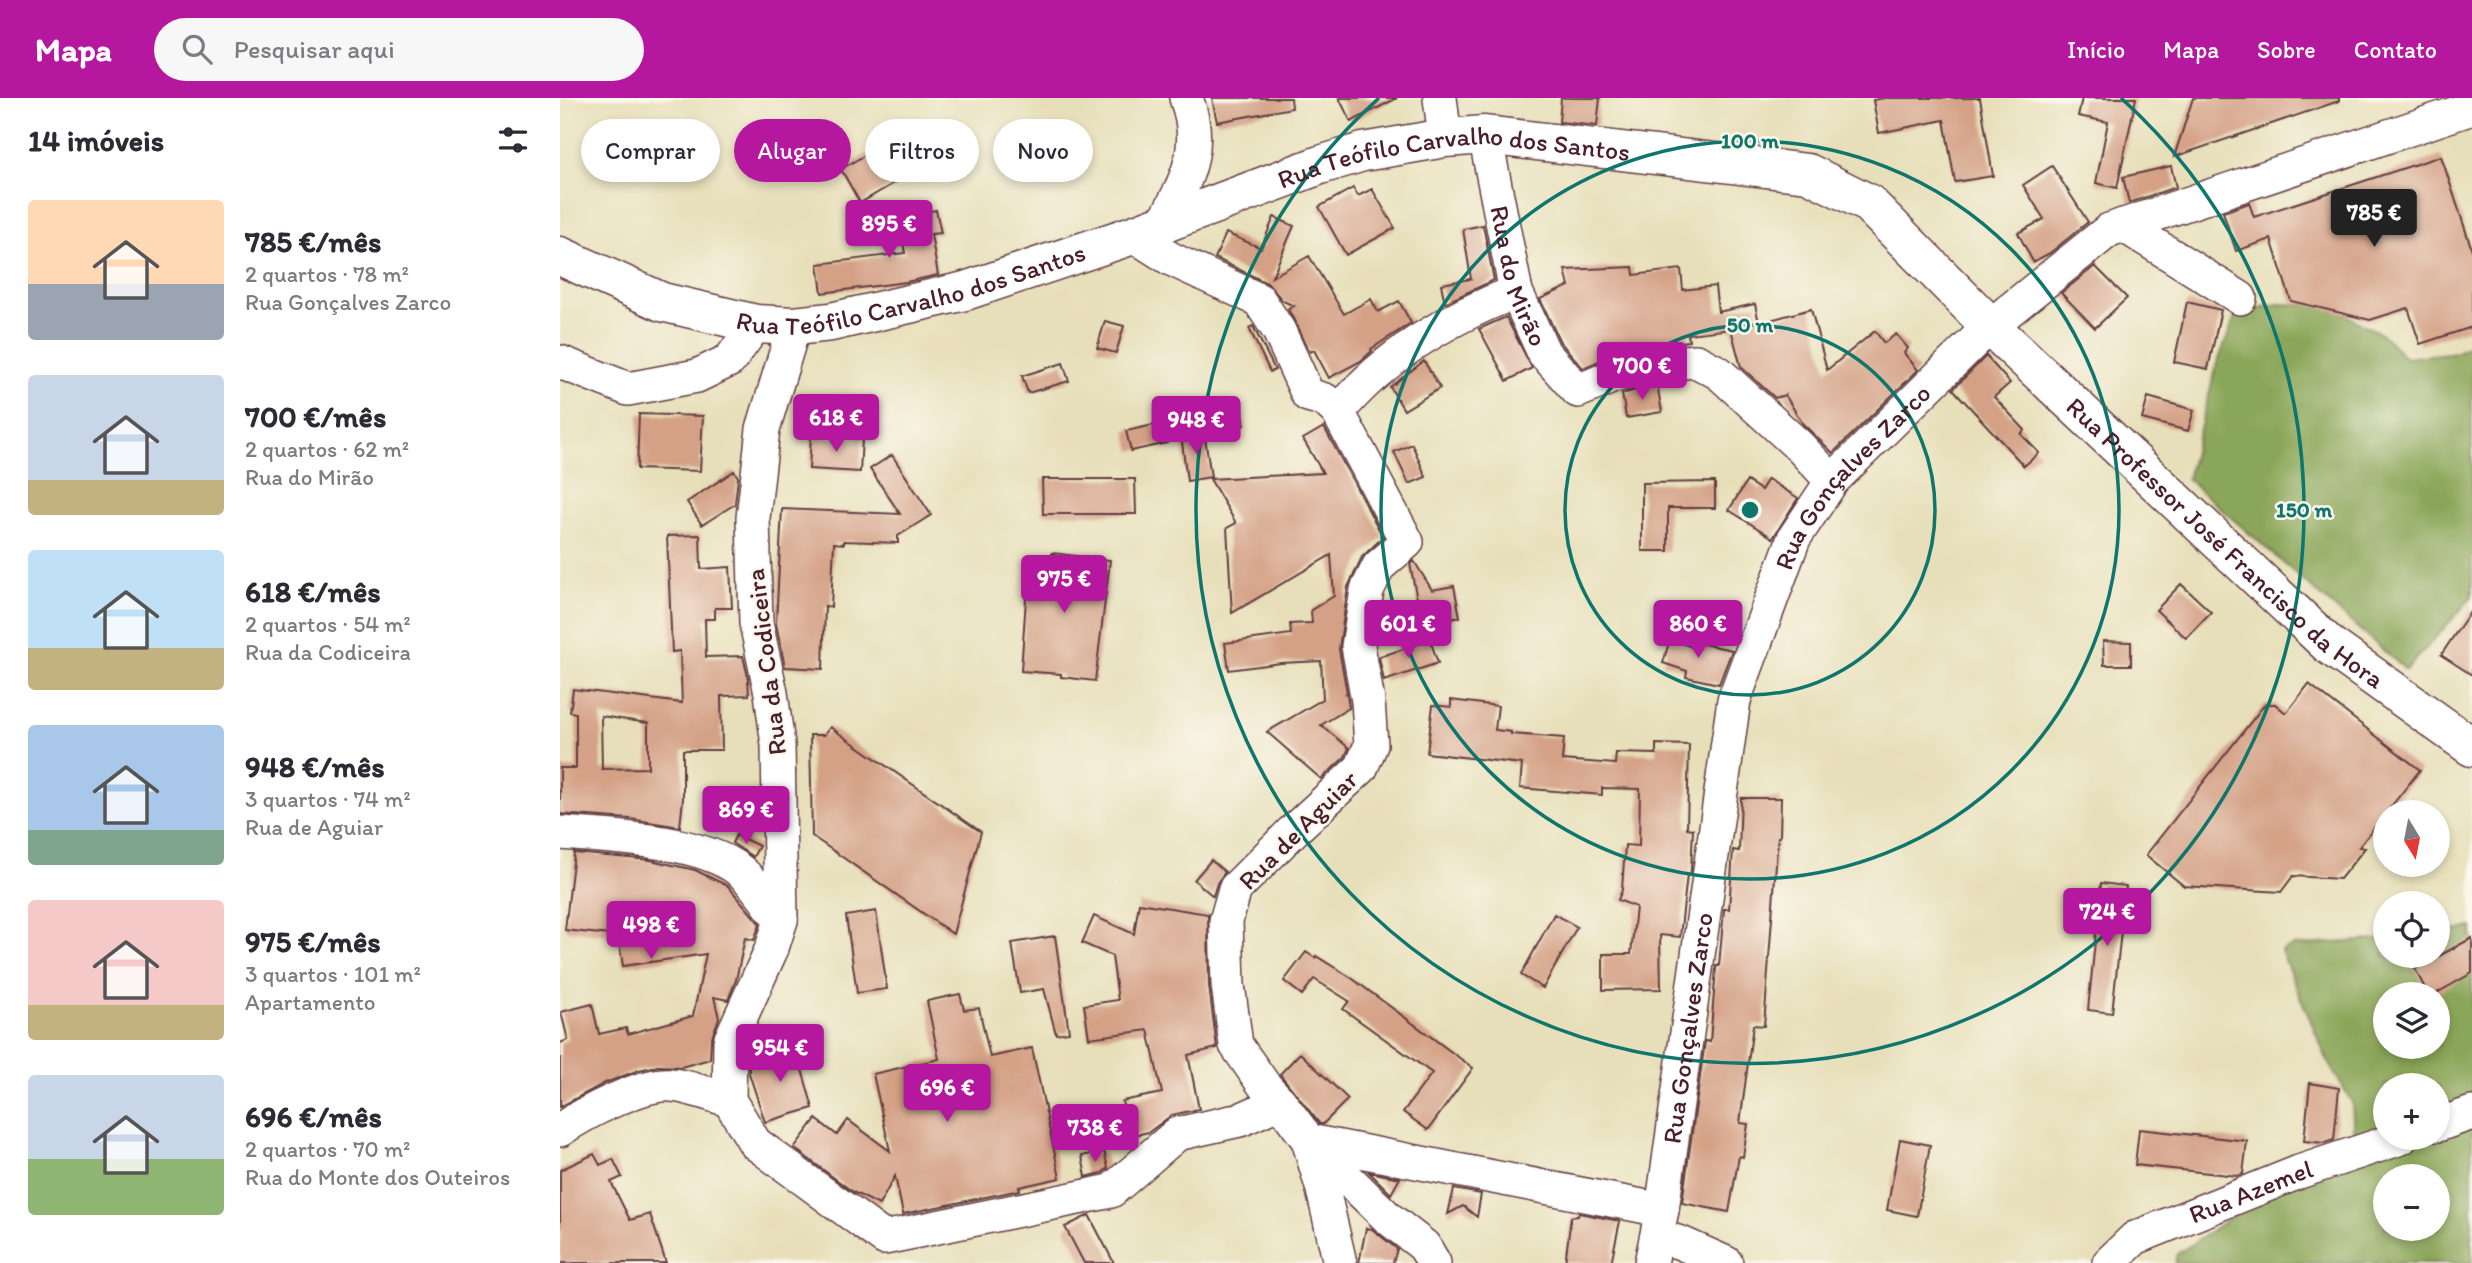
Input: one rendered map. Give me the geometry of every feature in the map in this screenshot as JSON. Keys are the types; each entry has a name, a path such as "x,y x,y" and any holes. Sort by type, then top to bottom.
{"main road":[{"name":"Rua Teófilo Carvalho dos Santos","path":"560,256 663,303 755,324 794,326 831,322 965,291 1148,230 1320,165 1363,152 1445,138 1485,135 1808,173 1868,203 1990,326"},
{"name":"Rua Professor José Francisco da Hora","path":"1990,326 2329,645 2472,747"}],"street":[{"path":"1186,98 1192,113 1194,144 1187,178 1148,230 1171,259 1259,300 1279,331 1308,395 1325,400 1338,411 1351,396 1434,330 1476,307 1516,292"},
{"path":"1440,98 1445,138"},
{"name":"Rua Gonçalves Zarco","path":"1657,1237 1734,700 1794,538 1832,481 1990,326 2109,230 2472,108"},
{"name":"Rua do Mirão","path":"1485,135 1516,292 1544,353 1578,391 1614,376 1658,364 1696,361 1719,373 1800,447 1832,481"},
{"path":"2123,225 2240,298"},
{"path":"560,362 628,389 697,376 730,360 755,324"},
{"name":"Rua da Codiceira","path":"729,1100 730,1041 772,948 781,920 778,745 771,694 756,623 753,518 763,429 794,326"},
{"name":"Rua de Aguiar","path":"1309,1141 1236,1045 1228,985 1226,921 1235,889 1362,768 1371,745 1368,701 1358,646 1367,590 1379,566 1407,542 1338,411"},
{"path":"560,833 630,839 714,857 740,871 781,920"},
{"path":"560,1130 642,1089 670,1084 729,1100 755,1143 884,1238 1111,1191 1177,1134 1240,1120 1280,1102"},
{"path":"2450,1121 2472,1113"},
{"path":"1309,1141 1681,1243 1726,1263"},
{"path":"1309,1141 1340,1263"},
{"path":"1309,1141 1388,1218 1424,1246 1434,1263"},
{"name":"Rua Azemel","path":"2109,1263 2135,1238 2299,1172 2373,1147"}],"green space":[{"path":"2279,304 2326,305 2382,334 2406,358 2457,352 2472,344 2472,597 2406,670 2187,479 2217,364 2237,312"},
{"path":"2472,927 2472,1263 2175,1263 2177,1254 2245,1208 2354,1144 2352,1102 2330,1066 2281,951 2293,946 2373,940 2373,968 2450,968 2450,932"}],"building":[{"path":"1212,98 1291,98 1292,108 1217,122"},
{"path":"1339,98 1397,98 1351,122"},
{"path":"1561,98 1600,98 1597,126 1559,122"},
{"path":"1980,98 1993,176 1955,182 1944,120 1879,133 1873,100"},
{"path":"2082,98 2136,98 2117,188 2096,183 2108,122 2078,116"},
{"path":"2193,98 2339,98 2339,101 2174,157"},
{"path":"865,155 865,182 896,182 860,203 848,182 851,182 851,163"},
{"path":"2441,156 2472,250 2472,327 2420,344 2408,308 2370,320 2291,301 2271,239 2236,251 2223,212 2249,203 2254,217"},
{"path":"2052,166 2088,222 2050,253 2033,262 2018,233 2044,219 2023,185"},
{"path":"2171,166 2176,187 2129,203 2123,177"},
{"path":"1353,188 1358,196 1372,189 1395,228 1346,255 1319,207"},
{"path":"936,210 941,233 931,234 938,275 822,293 818,264 905,253 898,218"},
{"path":"1274,217 1294,226 1272,277 1309,256 1344,314 1371,299 1378,312 1399,301 1411,323 1371,349 1361,361 1329,378 1314,350 1310,352 1288,309 1294,306 1283,301 1267,283 1215,258 1226,233 1261,248"},
{"path":"1483,225 1494,280 1445,303 1441,284 1471,279 1463,229"},
{"path":"2095,266 2127,298 2095,328 2061,293"},
{"path":"1633,267 1634,275 1681,269 1683,290 1715,286 1718,312 1755,304 1759,323 1811,309 1827,370 1875,331 1884,343 1896,334 1908,348 1904,353 1918,370 1833,453 1803,424 1785,395 1775,398 1741,367 1731,329 1688,334 1689,341 1616,354 1583,368 1560,342 1540,299 1569,286 1565,270"},
{"path":"2187,302 2221,310 2208,369 2174,362"},
{"path":"1506,317 1532,368 1507,381 1479,329"},
{"path":"1105,321 1124,326 1116,353 1097,348"},
{"path":"1253,326 1275,370 1270,372 1249,328"},
{"path":"1986,356 2010,383 1994,397 2025,430 2021,434 2039,453 2024,466 1953,389"},
{"path":"1424,361 1440,388 1404,410 1390,387"},
{"path":"1063,363 1069,381 1028,393 1022,376"},
{"path":"1657,384 1662,412 1626,418 1622,394"},
{"path":"2148,397 2194,410 2188,431 2142,419"},
{"path":"1241,404 1245,425 1219,431 1215,409"},
{"path":"639,414 703,416 700,471 637,469"},
{"path":"1163,423 1167,443 1131,451 1126,431"},
{"path":"1324,427 1383,537 1362,557 1348,587 1339,649 1349,708 1321,725 1349,748 1345,757 1321,779 1267,732 1323,699 1321,661 1229,670 1225,643 1291,634 1290,624 1312,623 1311,610 1334,596 1331,555 1232,613 1227,528 1236,523 1210,479 1323,473 1303,439"},
{"path":"1204,431 1211,477 1187,481 1181,434"},
{"path":"811,436 862,439 860,472 809,469"},
{"path":"1412,444 1426,477 1409,484 1394,452"},
{"path":"892,455 931,515 898,536 898,543 834,543 831,607 825,606 823,669 785,667 776,624 782,509 900,514 870,469"},
{"path":"734,471 738,477 735,504 702,525 687,502"},
{"path":"1042,479 1135,479 1136,514 1043,514"},
{"path":"1768,479 1798,498 1773,538 1729,510 1747,481 1761,490"},
{"path":"1715,482 1715,508 1668,508 1668,551 1642,551 1642,483"},
{"path":"700,535 701,569 730,567 732,608 715,608 715,619 705,619 706,657 743,656 749,695 721,696 722,750 683,750 680,827 630,819 560,814 560,768 576,768 576,713 570,712 573,689 682,703 680,651 672,652 667,536","holes":["601,716 648,723 648,768 602,769"]},
{"path":"1052,553 1110,560 1095,681 1061,677 1061,674 1021,671 1029,555 1052,557"},
{"path":"1414,561 1432,590 1454,586 1460,617 1422,625 1410,564"},
{"path":"2181,584 2211,612 2186,638 2156,610"},
{"path":"2472,609 2472,675 2441,655"},
{"path":"1670,639 1692,647 1693,642 1732,650 1719,684 1686,677 1687,671 1663,663"},
{"path":"1430,640 1438,663 1384,681 1379,657"},
{"path":"2103,641 2131,642 2131,665 2104,665"},
{"path":"2309,684 2420,770 2396,800 2373,800 2373,829 2359,847 2365,848 2340,879 2293,876 2281,892 2184,886 2146,855 2265,704 2275,704 2286,713"},
{"path":"1451,700 1498,706 1495,730 1511,734 1564,738 1562,760 1615,764 1616,753 1656,754 1656,744 1689,745 1687,828 1693,829 1691,870 1690,875 1687,875 1680,937 1660,935 1661,989 1603,990 1603,954 1631,954 1636,907 1618,900 1622,890 1625,845 1639,846 1640,789 1602,788 1602,795 1520,788 1522,764 1427,753 1433,705 1451,707"},
{"path":"830,727 981,832 953,934 812,836 810,735 824,735"},
{"path":"1741,798 1781,798 1780,837 1764,1026 1753,1025 1740,1123 1748,1124 1729,1212 1682,1203 1705,1041 1710,1042 1716,966 1719,966 1724,909 1729,909 1733,850 1739,851"},
{"path":"736,835 759,846 753,857 732,843"},
{"path":"574,853 650,860 695,870 728,886 760,924 754,940 745,938 736,980 728,1000 714,997 719,1018 711,1040 710,1059 681,1067 658,1066 639,1070 605,1083 560,1107 560,1043 568,1040 561,1012 592,1004 599,1034 626,1028 628,1034 693,1016 706,954 623,966 618,936 565,930"},
{"path":"1211,860 1225,872 1217,883 1213,896 1194,880"},
{"path":"2101,883 2126,886 2112,1013 2088,1010"},
{"path":"1139,903 1208,914 1209,986 1217,1048 1188,1055 1199,1109 1172,1115 1149,1132 1130,1136 1122,1101 1162,1093 1148,1030 1089,1038 1084,1005 1118,1000 1112,956 1082,943 1094,916 1134,934"},
{"path":"876,911 887,989 857,993 846,916"},
{"path":"1554,914 1577,927 1543,988 1521,975"},
{"path":"1055,936 1069,1032 1056,1034 1044,989 1020,993 1012,943"},
{"path":"2472,938 2472,973 2450,985 2450,982 2422,982 2415,969 2450,968 2450,950"},
{"path":"1306,952 1353,979 1473,1068 1428,1130 1403,1112 1432,1073 1343,1009 1349,1001 1314,979 1302,995 1284,981"},
{"path":"960,994 964,1010 979,1008 990,1057 1032,1048 1060,1178 1019,1187 1020,1190 903,1214 895,1176 879,1205 853,1192 794,1148 816,1119 837,1135 848,1120 890,1151 873,1074 939,1059 927,1001"},
{"path":"795,1045 813,1108 765,1122 749,1073 749,1059"},
{"path":"1300,1053 1348,1099 1323,1124 1320,1124 1280,1074"},
{"path":"2310,1083 2339,1088 2334,1140 2324,1143 2304,1141"},
{"path":"2139,1129 2247,1141 2243,1174 2237,1176 2135,1165"},
{"path":"1900,1139 1930,1145 1917,1216 1887,1210"},
{"path":"1104,1151 1108,1168 1102,1173 1086,1177 1082,1156"},
{"path":"594,1154 600,1165 613,1159 622,1177 611,1182 630,1220 650,1214 666,1263 560,1263 560,1170"},
{"path":"1369,1172 1400,1178 1391,1194"},
{"path":"1454,1189 1481,1194 1477,1217 1463,1206 1448,1214"},
{"path":"1579,1213 1620,1221 1611,1263 1565,1263 1571,1217 1578,1216"},
{"path":"1089,1215 1114,1263 1084,1263 1065,1227"},
{"path":"1366,1228 1372,1229 1397,1249 1393,1263 1359,1263"}]}
